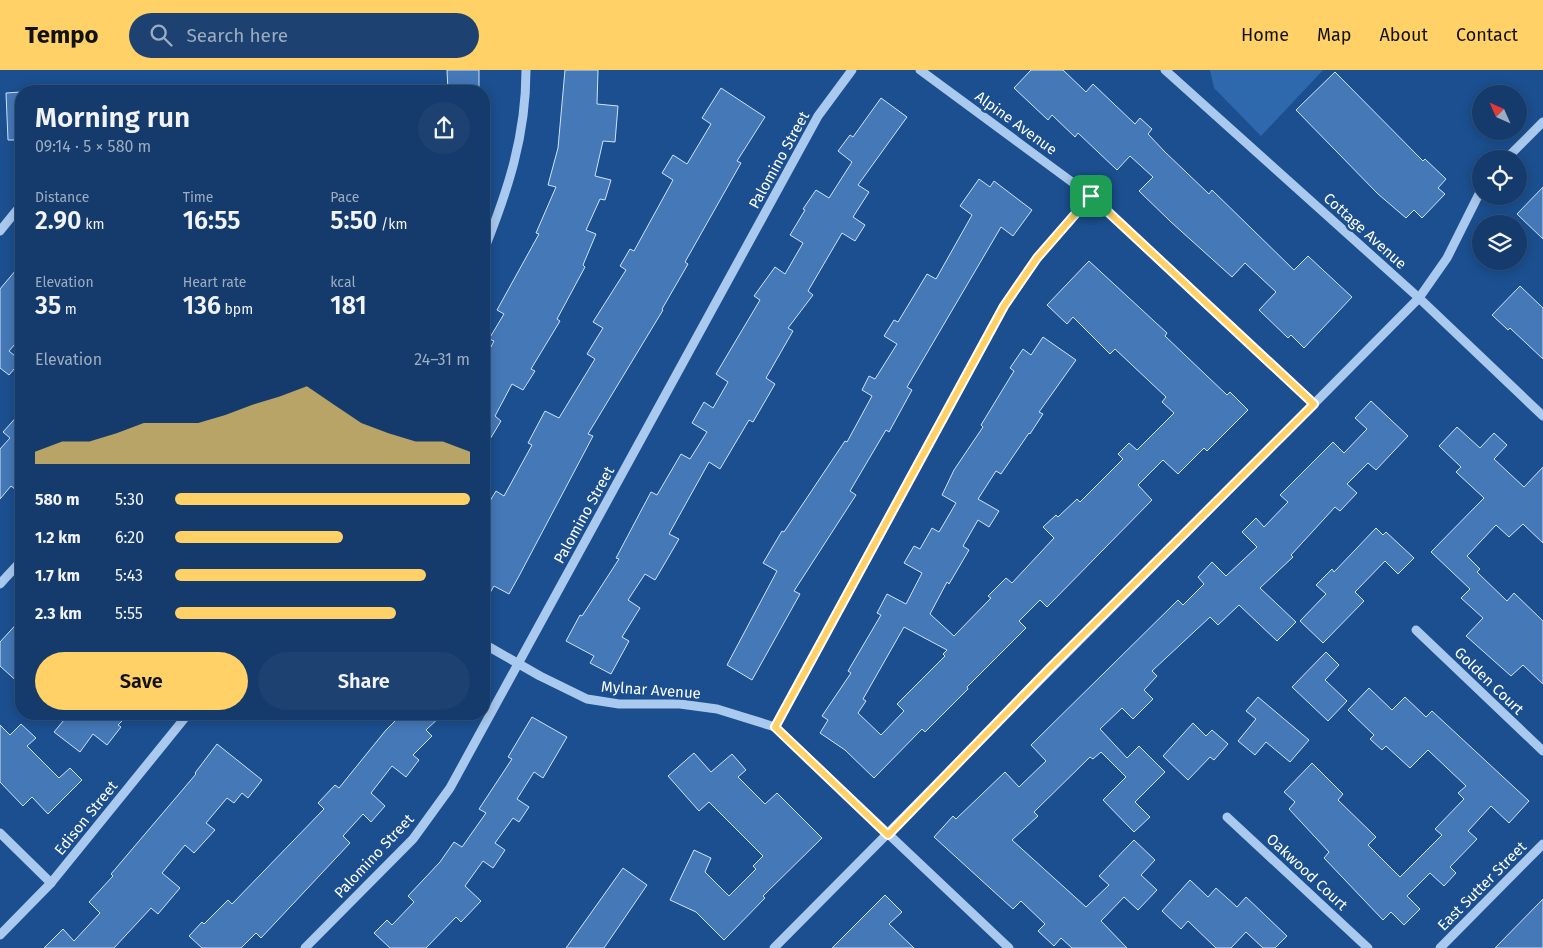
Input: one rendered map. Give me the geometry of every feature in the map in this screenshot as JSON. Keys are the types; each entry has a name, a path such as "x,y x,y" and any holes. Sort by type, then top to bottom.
{"street":[{"path":"490,235 504,200 521,140 526,70"},
{"name":"Palomino Street","path":"490,715 818,116 852,70"},
{"name":"Alpine Avenue","path":"920,70 1091,196 1314,404"},
{"name":"Cottage Avenue","path":"1165,70 1419,298 1543,416"},
{"path":"1515,150 1543,122"},
{"path":"775,727 1004,306 1037,258 1091,196"},
{"path":"774,948 1419,298 1447,258 1474,205"},
{"path":"2,229 15,212"},
{"path":"0,584 15,568"},
{"name":"Golden Court","path":"1416,630 1543,752"},
{"name":"Mylnar Avenue","path":"490,648 587,699 619,704 680,704 717,709 775,727 1009,948"},
{"name":"Edison Street","path":"0,935 51,883 183,720"},
{"name":"Palomino Street","path":"305,948 413,839 450,788 487,720"},
{"name":"Oakwood Court","path":"1228,817 1368,948"},
{"path":"0,833 51,883"},
{"name":"East Sutter Street","path":"1440,948 1543,844"}],"shaded area":[{"path":"1210,70 1323,70 1261,136 1214,88"}],"building":[{"path":"447,70 479,70 479,85 448,85"},
{"path":"565,70 598,70 597,104 618,106 615,142 603,141 595,176 611,180 605,200 600,199 586,230 596,234 583,265 585,267 557,319 560,321 531,369 535,371 523,390 512,384 495,416 501,421 490,439 490,349 494,341 490,339 490,337 504,314 497,310 539,234 536,233 556,187 548,185 558,148"},
{"path":"1031,70 1063,70 1086,92 1093,84 1135,124 1140,118 1152,129 1148,134 1165,152 1209,194 1212,190 1294,270 1308,256 1352,297 1304,348 1291,335 1288,338 1259,310 1276,292 1245,263 1232,277 1171,222 1139,191 1153,177 1130,156 1117,170 1078,133 1075,137 1052,115 1048,120 1014,88"},
{"path":"1335,72 1423,161 1425,159 1446,179 1438,188 1445,194 1422,218 1414,210 1406,218 1378,194 1296,110"},
{"path":"721,88 765,117 737,161 741,163 685,262 688,264 663,310 588,434 593,436 509,594 494,586 490,593 490,501 496,491 504,496 532,445 528,443 545,411 559,418 595,359 587,354 603,328 593,322 626,270 620,266 630,249 634,251 673,180 662,173 673,155 687,164 711,124 702,118"},
{"path":"15,92 15,140 8,140 6,93"},
{"path":"881,98 907,117 858,185 869,192 853,217 865,225 855,241 842,233 808,291 813,295 788,328 793,331 766,378 775,384 753,422 749,420 720,469 709,462 669,534 679,539 655,580 645,574 628,600 640,608 622,637 629,641 611,674 590,663 594,656 566,641 580,615 582,616 619,559 616,558 651,492 657,495 681,454 690,459 707,432 692,423 704,402 713,408 728,382 716,374 760,300 754,296 775,267 785,274 803,243 790,235 805,210 803,209 816,190 829,198 852,162 838,151 850,135 853,137"},
{"path":"979,179 990,187 994,181 1032,210 1013,236 1001,227 907,387 912,390 889,432 886,430 850,491 856,495 794,591 800,594 752,680 727,665 777,571 763,563 782,531 784,532 845,441 847,442 872,396 862,390 869,376 875,379 897,344 884,336 894,320 898,322 927,274 936,279 972,215 960,206"},
{"path":"1543,187 1543,239 1527,224 1527,215 1517,214"},
{"path":"1089,261 1167,333 1165,336 1227,395 1230,392 1248,410 1207,451 1204,448 1178,474 1163,460 1138,485 1152,500 1047,607 1040,600 1019,621 1026,628 925,732 922,729 874,778 845,750 820,733 828,720 822,716 851,673 848,671 881,615 877,613 887,594 906,604 922,573 904,563 914,546 920,549 932,528 939,532 956,503 942,495 954,470 983,427 981,425 1014,371 1010,368 1023,349 1031,355 1043,337 1076,360 1039,412 1043,414 1030,434 1001,474 996,471 978,499 999,511 989,527 978,520 963,546 969,550 949,584 947,582 930,614 954,636 991,598 988,596 1006,578 1012,583 1054,538 1043,527 1056,515 1058,517 1077,499 1080,502 1123,459 1118,454 1129,443 1137,450 1174,413 1162,402 1166,397 1115,349 1110,354 1073,317 1067,324 1047,305","holes":["904,627 947,650 943,654 945,656 897,704 904,711 881,735 858,713 866,701 863,699"]},
{"path":"15,271 15,344 9,351 15,356 15,368 9,375 0,368 0,289"},
{"path":"1520,286 1543,308 1543,359 1510,328 1508,330 1492,315"},
{"path":"1371,401 1408,436 1376,470 1368,463 1347,484 1357,493 1340,511 1335,507 1291,555 1293,557 1260,588 1296,622 1277,641 1239,605 1218,625 1210,617 1152,671 1157,676 1144,690 1153,699 1133,719 1122,708 1100,729 1127,758 1139,746 1165,772 1135,802 1150,817 1134,832 1103,800 1126,777 1101,752 1093,759 1090,757 1034,812 1038,816 1012,840 1086,907 1109,885 1099,876 1134,840 1155,860 1141,875 1157,890 1138,910 1124,897 1101,921 1127,948 1072,948 1061,938 1054,946 1038,931 1045,924 1021,901 1013,909 934,837 953,816 956,819 1005,772 1019,787 1046,761 1031,745 1178,600 1183,605 1204,584 1198,577 1212,562 1226,576 1257,547 1242,532 1256,518 1264,527 1288,502 1280,495 1333,442 1344,453 1367,429 1355,418"},
{"path":"15,419 15,489 11,486 0,499 0,449 10,438 3,432"},
{"path":"1457,427 1480,448 1494,433 1507,445 1494,459 1524,487 1543,467 1543,543 1523,524 1509,537 1496,525 1467,556 1480,569 1477,572 1507,601 1514,593 1543,621 1543,684 1523,665 1511,676 1466,636 1483,618 1461,598 1470,589 1431,552 1484,498 1456,472 1461,467 1439,446"},
{"path":"1376,528 1383,535 1386,532 1414,558 1398,574 1385,561 1355,592 1364,601 1323,643 1300,621 1326,594 1316,585 1332,569 1334,572"},
{"path":"15,626 15,680 0,666 0,642"},
{"path":"1326,652 1339,665 1325,680 1347,701 1328,721 1292,687"},
{"path":"1369,688 1392,710 1405,697 1426,717 1432,711 1529,801 1509,823 1491,806 1468,831 1477,839 1450,867 1456,873 1444,886 1430,873 1407,896 1420,909 1404,925 1391,912 1383,920 1324,858 1329,852 1289,809 1295,802 1284,792 1312,763 1343,794 1338,800 1376,837 1368,845 1400,877 1442,835 1435,829 1464,799 1458,793 1466,786 1428,750 1410,768 1386,746 1382,750 1370,739 1374,735 1348,710"},
{"path":"1258,697 1309,740 1290,762 1266,742 1255,755 1238,741 1256,719 1246,711"},
{"path":"532,717 567,737 543,778 534,772 517,799 529,807 519,822 513,818 495,843 505,850 493,868 483,861 465,886 481,901 461,922 456,917 426,948 390,948 374,933 387,920 392,925 414,902 408,896 440,862 454,842 462,847 486,813 479,809 512,759 508,757"},
{"path":"64,720 123,720 118,725 121,727 107,745 93,734 80,752 54,732"},
{"path":"396,720 437,720 426,730 432,736 413,755 419,760 406,777 392,766 371,793 385,806 371,822 363,814 343,836 350,843 261,938 256,933 241,948 202,948 189,936 228,900 232,904 324,809 318,803 335,785 339,788"},
{"path":"1193,723 1206,736 1212,730 1228,744 1214,760 1210,757 1188,780 1163,756"},
{"path":"21,724 36,738 27,746 59,778 70,768 82,780 48,814 32,797 23,806 0,782 0,725 10,735"},
{"path":"217,744 262,780 248,798 242,793 234,803 227,798 206,823 215,830 194,853 185,845 162,873 180,888 158,914 151,908 114,948 44,948 63,929 74,941 100,913 89,902 113,876 111,874 196,774"},
{"path":"694,753 711,772 732,754 746,770 738,777 765,804 777,793 822,838 763,896 765,898 724,940 696,912 670,900 694,850 711,858 705,872 729,896 756,869 753,866 763,856 709,802 699,811 668,776"},
{"path":"623,868 647,885 604,948 566,948"},
{"path":"1190,880 1208,897 1216,888 1237,907 1246,897 1287,936 1275,948 1263,948 1246,932 1231,948 1216,948 1188,921 1181,929 1162,911"},
{"path":"885,895 902,912 889,924 914,948 832,948"},
{"path":"1543,899 1543,948 1495,948"}],"route":[{"path":"1091,196 1314,404 1049,669 888,835 775,727 1004,306 1037,258 1091,196"}]}
